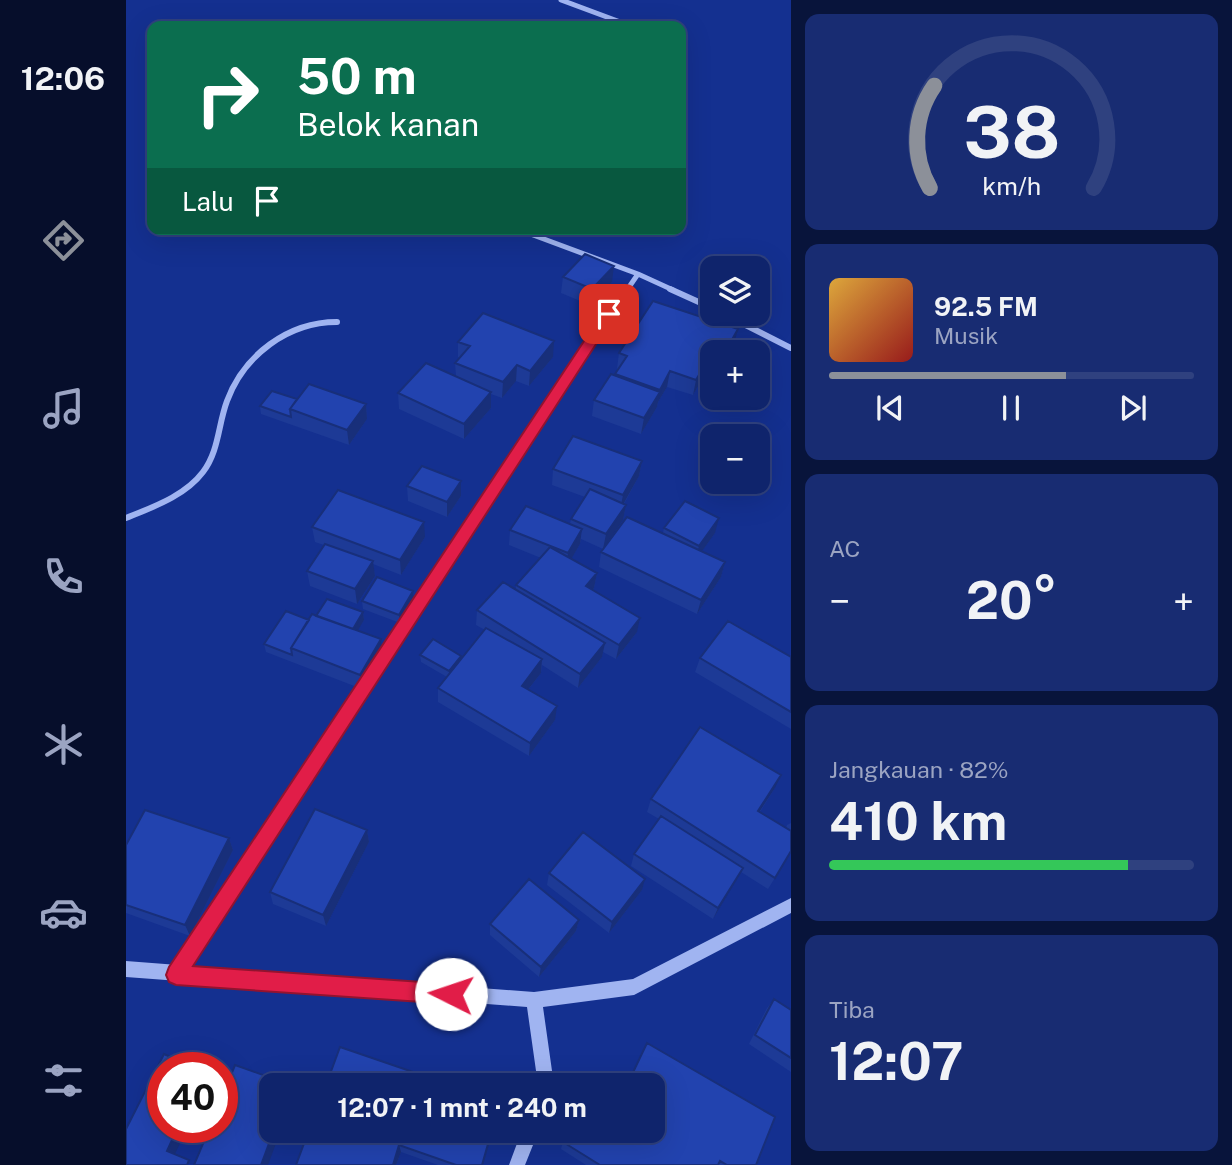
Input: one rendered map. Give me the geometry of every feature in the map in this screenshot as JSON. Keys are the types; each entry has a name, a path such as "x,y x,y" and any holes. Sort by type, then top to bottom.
{"street":[{"path":"561,0 618,21"},
{"path":"533,235 638,274 700,302"},
{"path":"176,975 638,274"},
{"path":"126,519 164,503 202,473 218,442 228,399 238,379 272,342 305,323 322,320 337,322"},
{"path":"748,326 791,348"},
{"path":"126,969 176,975 534,1000 634,987 791,905"},
{"path":"534,1000 545,1073"},
{"path":"517,1165 526,1143"}],"building":[{"path":"585,254 614,266 592,289 563,277"},
{"path":"653,301 700,316 700,326 729,326 738,329 732,340 700,340 700,373 696,380 670,371 660,390 615,374 627,356 619,353"},
{"path":"483,313 554,341 530,371 517,365 503,382 455,363 470,346 458,342"},
{"path":"426,363 491,392 464,424 398,393"},
{"path":"611,374 660,392 644,418 594,400"},
{"path":"309,384 366,404 347,430 290,409"},
{"path":"272,391 297,399 290,409 291,417 260,406"},
{"path":"573,436 642,461 623,495 553,469"},
{"path":"422,466 461,481 447,502 407,486"},
{"path":"590,489 626,505 606,534 571,519"},
{"path":"338,490 424,522 400,560 312,527"},
{"path":"685,501 719,518 699,546 664,528"},
{"path":"526,506 582,529 568,553 510,530"},
{"path":"627,517 725,562 701,600 601,552"},
{"path":"325,544 373,561 355,589 307,571"},
{"path":"550,547 597,573 586,586 640,618 619,645 516,585"},
{"path":"377,577 413,591 399,615 362,601"},
{"path":"503,582 605,643 580,674 477,610"},
{"path":"327,599 363,612 353,629 316,616"},
{"path":"286,611 309,620 291,648 292,655 264,644"},
{"path":"312,614 381,639 360,675 291,648"},
{"path":"728,621 791,657 791,712 700,658"},
{"path":"486,628 542,659 522,686 557,706 530,743 438,688"},
{"path":"433,639 461,656 449,671 420,655"},
{"path":"700,727 781,775 758,811 791,831 791,851 775,878 651,799"},
{"path":"315,809 367,830 323,915 270,892"},
{"path":"145,810 229,838 185,925 126,905 126,845"},
{"path":"661,816 743,868 718,908 634,854"},
{"path":"583,832 645,879 612,922 549,873"},
{"path":"529,879 579,920 541,967 490,924"},
{"path":"774,999 791,1010 791,1058 755,1035"},
{"path":"647,1043 775,1117 756,1165 727,1165 720,1161 718,1165 600,1165 565,1143 665,1143 665,1073 633,1073"},
{"path":"340,1047 416,1073 330,1073"},
{"path":"238,1066 259,1074 259,1143 269,1143 261,1165 194,1165 203,1143 238,1143"},
{"path":"147,1088 147,1143 171,1143 167,1151 189,1160 187,1165 126,1165 126,1129"},
{"path":"304,1143 488,1143 482,1165 456,1165 399,1145 393,1165 296,1165"}],"route":[{"path":"451,994 176,975 609,314"}]}
